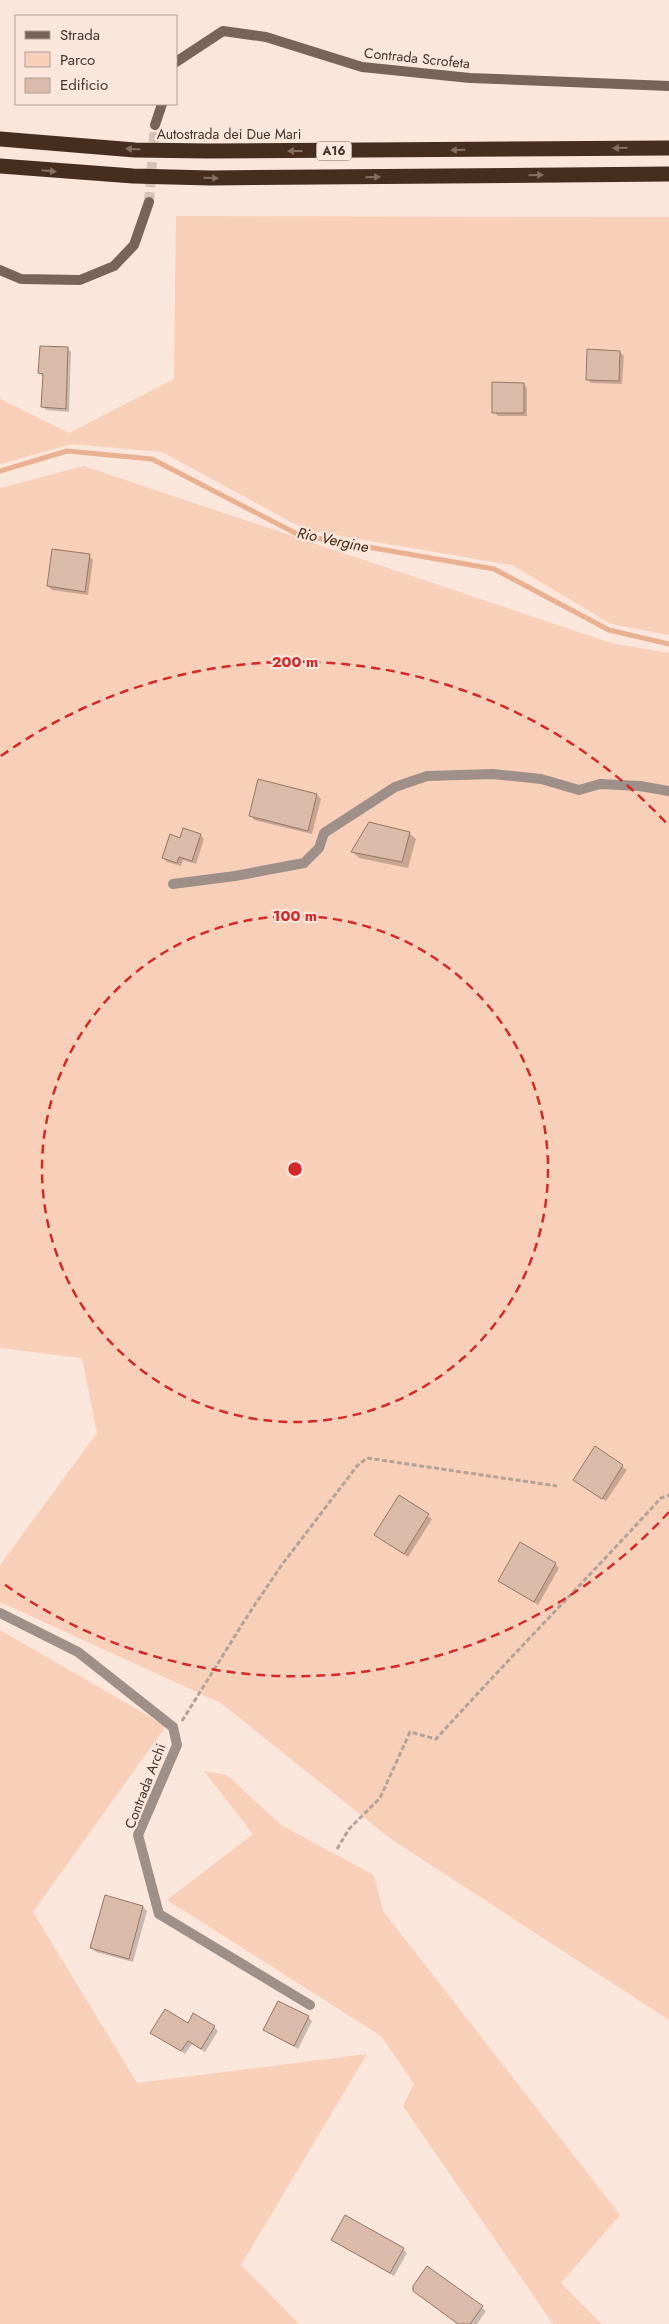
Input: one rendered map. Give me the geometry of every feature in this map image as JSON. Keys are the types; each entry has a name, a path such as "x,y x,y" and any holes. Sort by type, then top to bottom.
{"highway":[{"name":"Autostrada dei Due Mari","path":"0,139 135,150 209,151 669,148"},
{"name":"A16","path":"0,166 124,176 210,178 669,174"}],"street":[{"name":"Contrada Scrofeta","path":"178,61 224,31 266,37 362,67 470,78 669,86"},
{"path":"155,125 162,105"},
{"path":"0,270 21,279 80,280 114,266 134,245 149,202"},
{"path":"172,884 234,876 304,863 319,848 324,833 395,787 427,776 493,774 541,779 578,790 600,784 640,786 669,792"},
{"name":"Contrada Archi","path":"0,1613 78,1652 173,1727 177,1745 138,1835 159,1914 310,2005"}],"path":[{"path":"182,1722 248,1615 281,1566 356,1466 367,1458 557,1486"},
{"path":"337,1849 349,1829 380,1798 410,1732 436,1739 525,1641 604,1561 661,1498 669,1494"}],"green space":[{"path":"176,216 669,217 669,635 611,624 512,565 306,530 162,452 72,444 0,464 0,399 69,433 174,379"},
{"path":"84,466 611,643 669,653 669,2020 391,1839 221,1703 0,1602 0,1565 97,1433 82,1358 0,1348 0,488"},
{"path":"0,1630 166,1726 33,1912 137,2083 367,2054 241,2265 299,2324 0,2324"},
{"path":"204,1771 227,1775 281,1825 374,1875 383,1911 620,2215 561,2283 602,2324 553,2324 403,2106 414,2084 381,2036 167,1900 253,1834"}],"building":[{"path":"40,346 68,347 66,409 41,407 43,374 38,373"},
{"path":"587,349 620,351 619,381 586,380"},
{"path":"492,382 524,383 524,413 492,413"},
{"path":"52,549 90,554 85,592 47,586"},
{"path":"258,779 317,794 308,831 249,816"},
{"path":"369,822 410,832 402,862 351,852"},
{"path":"183,828 201,834 192,861 179,857 177,863 162,858 170,834 180,838"},
{"path":"595,1446 623,1465 602,1499 573,1480"},
{"path":"399,1495 429,1514 404,1554 374,1535"},
{"path":"520,1542 556,1563 534,1602 498,1581"},
{"path":"105,1895 143,1906 129,1959 90,1948"},
{"path":"278,2001 309,2016 294,2046 263,2030"},
{"path":"165,2009 188,2023 193,2013 215,2026 201,2049 188,2041 181,2051 150,2033"},
{"path":"345,2215 404,2248 390,2273 331,2240"},
{"path":"427,2266 483,2306 470,2324 458,2324 413,2291 413,2286"}],"waterway":[{"name":"Rio Vergine","path":"0,471 67,451 152,459 299,535 494,569 609,630 669,644"}],"tunnel":[{"path":"149,202 155,125"}]}
